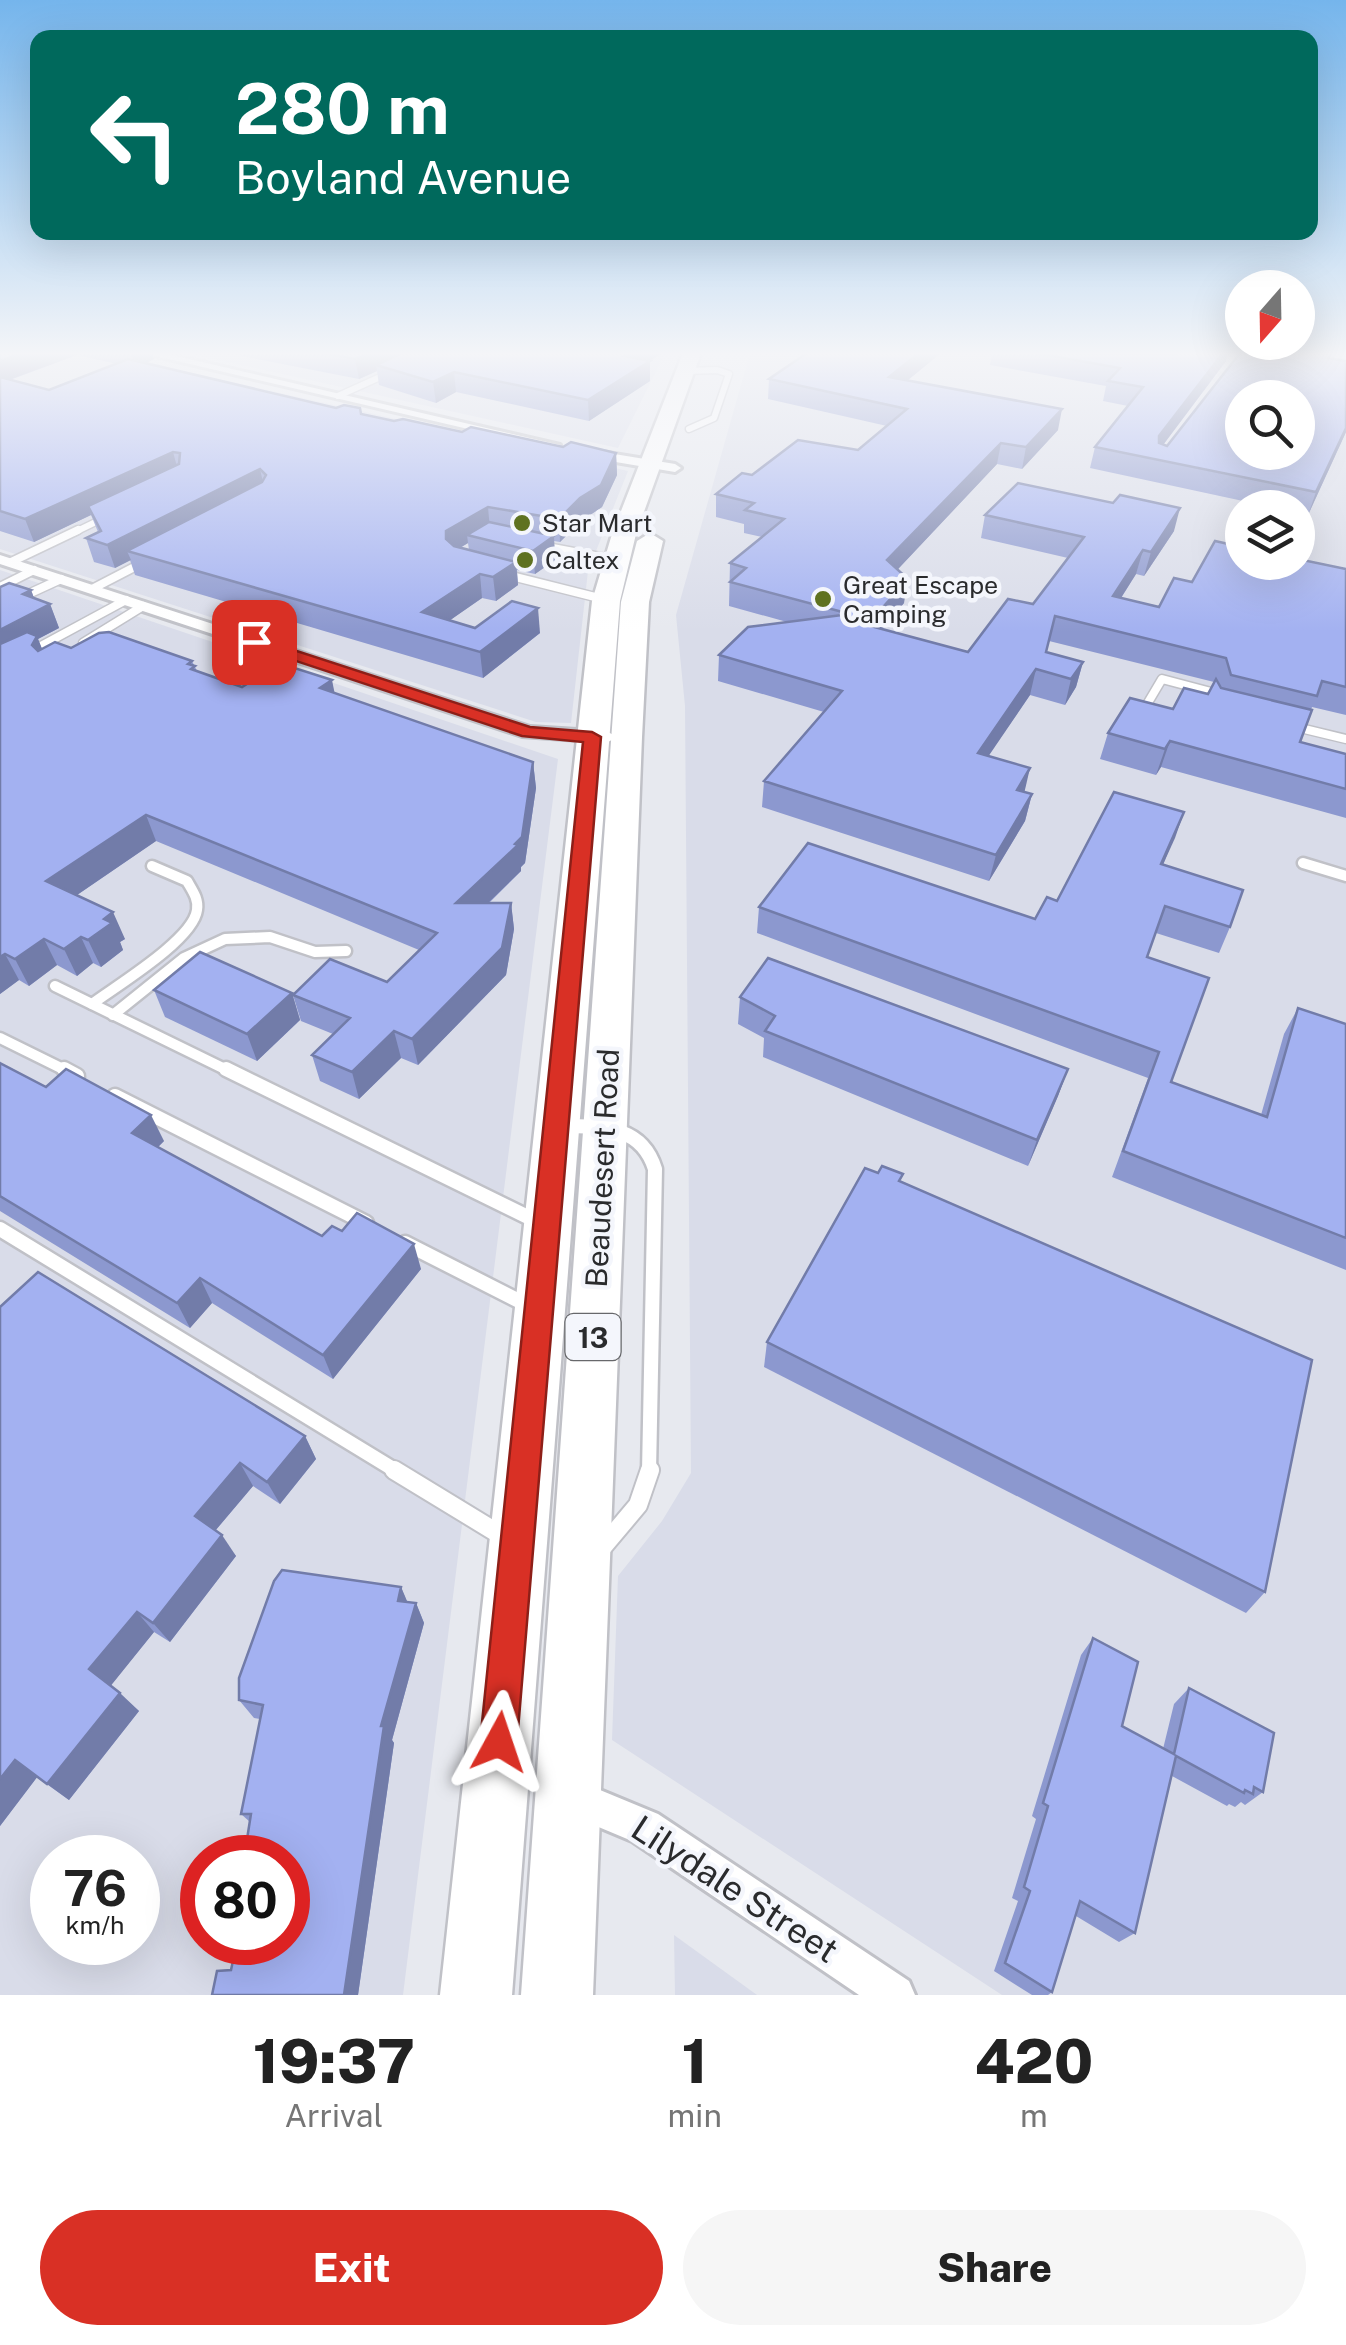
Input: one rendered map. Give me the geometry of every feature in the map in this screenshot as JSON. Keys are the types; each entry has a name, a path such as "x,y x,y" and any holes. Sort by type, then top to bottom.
{"highway":[{"name":"Beaudesert Road","path":"609,737 642,566 661,511 668,446"},
{"name":"Beaudesert Road","path":"558,1995 580,1569 580,1126 609,737 606,600 616,560 677,446"},
{"name":"Beaudesert Road","path":"476,1995 546,1226 580,1126"}],"street":[{"path":"558,446 566,448"},
{"path":"585,452 663,466"},
{"path":"6,561 528,732 609,737"},
{"name":"Lilydale Street","path":"568,1796 645,1827 895,1995"}],"lane":[{"path":"6,561 114,513"},
{"path":"530,544 616,560"},
{"path":"92,589 161,553"},
{"path":"0,586 34,570"},
{"path":"495,572 606,600"},
{"path":"0,607 61,579"},
{"path":"16,660 126,600"},
{"path":"74,649 143,606"},
{"path":"1146,706 1162,679 1215,693 1214,706 1233,711"},
{"path":"1289,725 1346,740"},
{"path":"1303,863 1346,876"},
{"path":"92,1004 184,932 197,916 194,893 187,882 152,866"},
{"path":"113,1015 191,952 216,940 245,934 273,938 315,952 346,951"},
{"path":"55,986 546,1226"},
{"path":"0,1038 86,1081"},
{"path":"104,1090 379,1230"},
{"path":"0,1229 516,1545"},
{"path":"396,1238 538,1311"}],"shaded area":[{"path":"0,446 517,446 628,471 588,571 571,723 536,722 0,549"},
{"path":"724,446 1225,446 1225,470 1315,470 1315,446 1346,446 1346,1995 1002,1995 612,1740 618,1576 662,1521 691,1473 685,706 676,615"},
{"path":"0,570 558,759 403,1995 0,1995"},
{"path":"674,1935 757,1995 675,1995"}],"building":[{"path":"0,446 588,446 616,453 601,485 580,498 559,519 488,507 446,531 446,539 454,546 516,562 493,577 480,574 422,612 475,628 512,601 538,608 480,652 127,551 262,482 266,475 260,469 107,545 86,538 101,531 88,506 179,464 180,453 173,452 25,519 0,511"},
{"path":"790,446 858,450 863,446 998,446 887,560 908,579 867,625 968,652 1008,599 1033,604 1084,537 985,515 1018,483 1113,503 1120,495 1180,508 1151,552 1143,550 1113,596 1159,607 1174,578 1192,582 1215,541 1225,543 1225,580 1315,580 1315,563 1346,569 1346,687 1322,681 1317,696 1231,675 1226,658 1055,616 1046,652 1083,662 1071,679 1036,669 978,753 1030,768 1017,790 1032,794 996,855 764,781 842,691 719,655 748,627 850,614 730,582 746,568 730,563 784,519 745,510 754,503 716,494 742,473 752,475"},
{"path":"1225,446 1225,470 1315,470 1315,446 1338,446 1316,492 1095,447"},
{"path":"489,522 554,536 533,551 467,535"},
{"path":"9,583 31,590 23,594 50,604 0,630 0,587"},
{"path":"27,632 37,636 32,645 38,651 55,642 71,648 109,632 192,661 188,664 195,666 191,669 242,687 279,663 332,680 320,688 533,762 522,837 515,844 518,845 456,903 511,903 502,948 412,1039 394,1031 352,1072 312,1055 350,1018 293,995 330,959 387,982 437,933 146,815 46,881 113,912 104,919 112,923 88,940 81,937 64,949 44,939 15,959 5,954 0,957 0,644"},
{"path":"1216,679 1221,688 1312,710 1300,742 1346,754 1346,789 1170,741 1165,749 1108,733 1130,698 1173,709 1184,688 1208,694"},
{"path":"1114,792 1184,812 1161,864 1243,890 1230,927 1165,906 1147,957 1209,978 1171,1082 1267,1117 1298,1008 1346,1024 1346,1238 1123,1151 1159,1052 759,907 808,843 1035,919 1047,897 1057,901"},
{"path":"200,952 292,993 247,1034 154,990"},
{"path":"768,958 1068,1069 1037,1140 765,1031 775,1016 740,997"},
{"path":"0,1063 46,1087 66,1069 151,1115 132,1133 322,1236 332,1226 342,1231 357,1213 414,1244 323,1355 200,1278 177,1303 0,1196"},
{"path":"882,1166 903,1174 899,1181 1312,1360 1265,1592 767,1342 865,1168 878,1173"},
{"path":"38,1272 305,1436 267,1482 240,1463 195,1516 222,1535 153,1623 137,1612 89,1669 120,1693 47,1784 15,1760 0,1779 0,1307"},
{"path":"282,1570 401,1587 398,1601 416,1603 381,1726 344,1995 212,1995 217,1971 231,1970 232,1965 310,1965 310,1835 248,1835 251,1814 241,1814 263,1705 239,1700 239,1678 274,1581"},
{"path":"1093,1638 1138,1662 1122,1726 1174,1754 1189,1688 1274,1733 1263,1792 1254,1787 1253,1794 1245,1790 1244,1793 1176,1756 1135,1933 1080,1901 1052,1992 1005,1963 1030,1891 1024,1887 1048,1806 1043,1803"}],"place":[{"name":"Star Mart","path":"522,523"},
{"name":"Caltex","path":"525,560"},
{"name":"Great Escape Camping","path":"823,599"}],"route":[{"path":"254,642 528,732 592,737 499,1742"}]}
